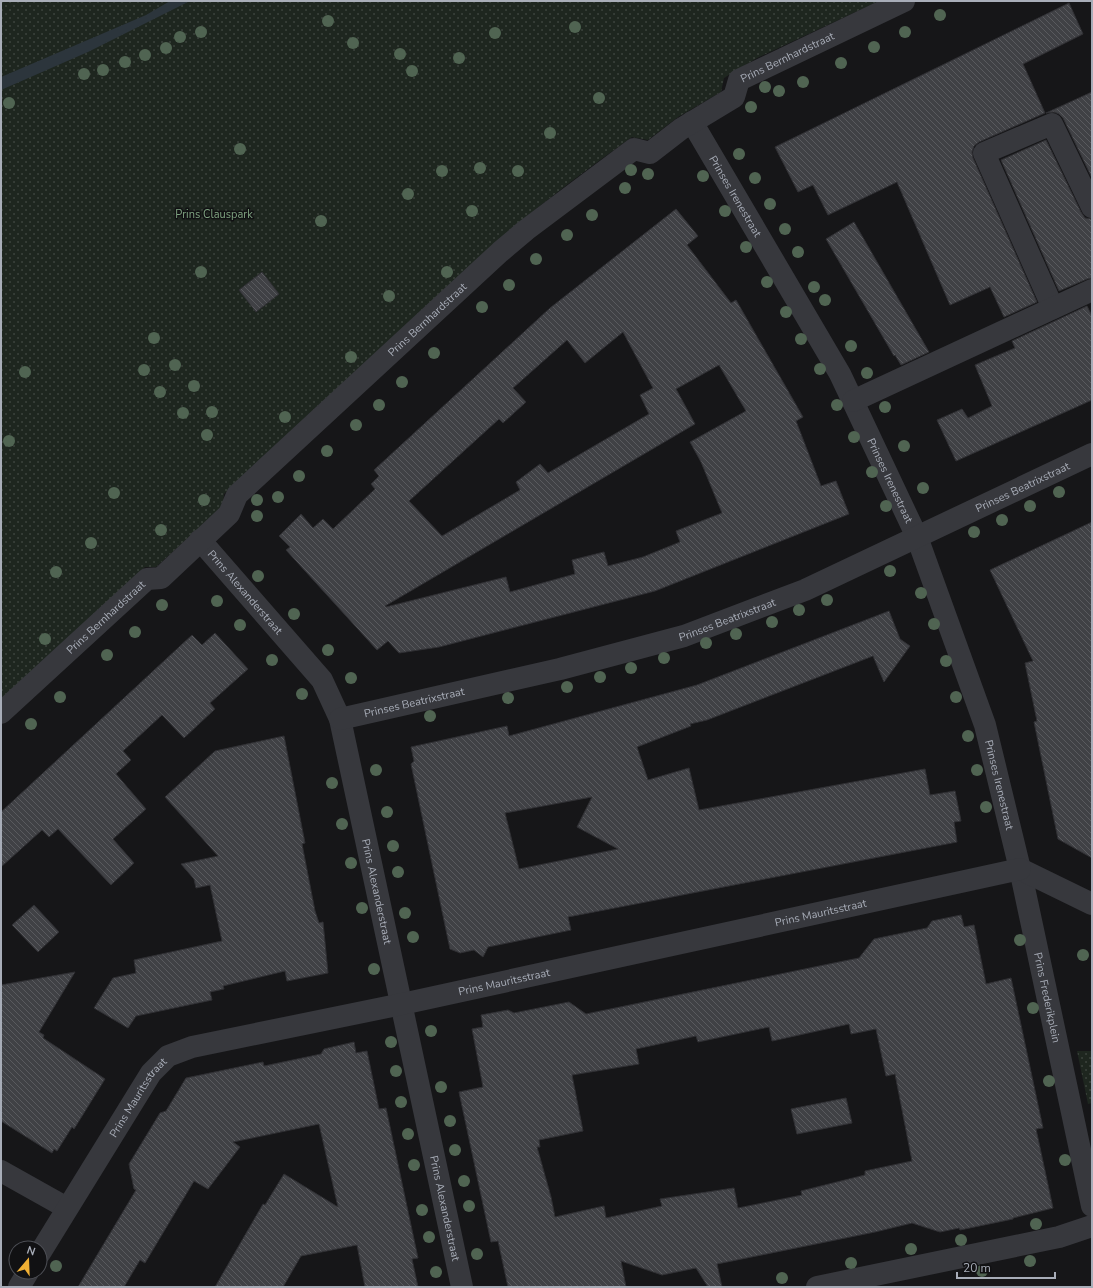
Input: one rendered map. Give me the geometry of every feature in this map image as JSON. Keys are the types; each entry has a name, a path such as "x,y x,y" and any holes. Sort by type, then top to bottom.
{"street":[{"name":"Prins Bernhardstraat","path":"1,713 147,579 161,578 229,514 237,495 526,230 634,149 650,152 692,122 734,97 739,80 904,1"},
{"name":"Prinses Irenestraat","path":"692,122 840,374 917,537 985,725 1020,869"},
{"path":"1053,308 984,153 1052,124 1092,207"},
{"path":"853,401 1092,290"},
{"name":"Prinses Beatrixstraat","path":"340,719 560,669 684,636 805,590 1092,454"},
{"name":"Prins Alexanderstraat","path":"200,540 322,680 340,719 462,1287"},
{"path":"1020,869 1092,904"},
{"name":"Prins Mauritsstraat","path":"48,1240 151,1073 168,1056 192,1046 402,1004 1020,869"},
{"name":"Prins Frederikplein","path":"1020,869 1092,1206"},
{"path":"1,1170 68,1208"},
{"path":"817,1287 1059,1237 1092,1226"}],"green space":[{"name":"Prins Clauspark","path":"1,1 879,1 757,58 724,78 721,92 678,117 648,140 632,137 535,210 503,236 224,494 223,506 156,567 145,567 1,700"},
{"path":"1077,1051 1092,1051 1092,1103 1088,1104"}],"shaded area":[{"path":"170,1 190,1 88,52 1,90 1,77 146,15"}],"building":[{"path":"1069,3 1083,34 1023,64 1045,113 979,142 974,146 972,152 973,158 1037,302 1004,317 990,287 950,305 897,182 828,215 813,185 798,192 775,147"},
{"path":"1092,92 1092,178 1063,118 1054,112 1046,113"},
{"path":"1046,140 1081,212 1085,218 1092,219 1092,278 1059,291 1001,160"},
{"path":"676,209 698,236 687,245 731,303 736,300 803,417 796,421 821,486 836,481 849,514 655,591 439,647 399,653 388,641 377,650 286,550 290,547 279,536 301,514 313,528 323,519 333,529 375,489 371,484 379,476 374,470 550,308","holes":["623,332 653,388 640,395 649,414 548,473 540,464 516,482 520,490 442,536 409,501 499,419 503,423 526,402 513,388 567,340 585,363","719,365 746,411 690,442 701,462 722,513 676,531 680,542 643,557 608,566 604,552 572,560 575,574 510,592 506,577 386,607 385,606 695,424 676,389"]},
{"path":"854,222 929,352 901,365 895,355 894,356 826,239"},
{"path":"262,272 279,294 256,312 239,290"},
{"path":"1087,306 1092,316 1092,400 956,461 937,420 962,409 968,418 992,406 975,365 1015,348 1012,341"},
{"path":"1092,522 1092,858 1058,839 1034,722 1037,721 1025,663 1033,661 990,570"},
{"path":"889,611 900,639 910,646 884,682 873,656 707,720 690,724 691,726 637,747 648,780 689,768 699,810 925,769 930,795 955,791 961,821 954,822 957,842 568,917 571,930 488,947 483,957 474,950 460,953 450,949 411,764 414,761 411,747 507,726 509,736 697,685","holes":["592,797 577,827 618,849 519,869 505,813"]},
{"path":"215,633 248,669 210,703 215,709 184,738 162,715 123,751 131,760 116,774 146,809 113,839 134,863 111,885 58,829 49,837 42,830 1,867 1,812 192,635 202,645"},
{"path":"284,736 305,843 302,844 315,911 319,923 323,922 328,973 287,981 285,971 223,986 224,989 210,992 212,1000 136,1016 128,1028 94,1008 113,978 136,973 134,960 222,941 210,885 196,888 194,879 181,864 218,856 165,797 215,751"},
{"path":"34,905 59,932 38,952 12,925"},
{"path":"961,915 964,927 974,925 986,984 1011,978 1043,1128 1036,1129 1053,1208 1013,1219 960,1230 959,1228 940,1232 912,1223 717,1264 722,1287 708,1287 696,1268 662,1275 621,1261 626,1287 508,1287 498,1241 491,1242 459,1092 483,1087 472,1029 483,1027 481,1015 508,1010 514,1013 569,1002 586,1014 859,958 874,939 927,928 932,921","holes":["849,1024 851,1034 876,1029 886,1076 895,1074 912,1161 865,1171 865,1175 801,1191 802,1195 738,1208 734,1188 660,1199 662,1206 606,1218 604,1206 555,1217 537,1147 540,1147 539,1140 583,1131 572,1075 639,1064 636,1049 696,1036 698,1042 769,1027 772,1041"]},
{"path":"75,972 39,1032 44,1035 43,1038 105,1079 74,1129 72,1127 57,1151 54,1149 52,1153 1,1121 1,985"},
{"path":"354,1042 356,1053 367,1051 379,1109 386,1108 418,1258 412,1259 418,1287 365,1287 357,1245 301,1256 283,1287 215,1287 263,1204 265,1205 284,1174 338,1207 319,1124 233,1142 240,1147 208,1189 194,1181 145,1263 140,1260 124,1287 78,1287 136,1190 134,1189 129,1164 160,1113 166,1111 186,1078 263,1062 264,1066 321,1054 324,1049"},
{"path":"846,1098 852,1123 797,1134 791,1109"}]}
